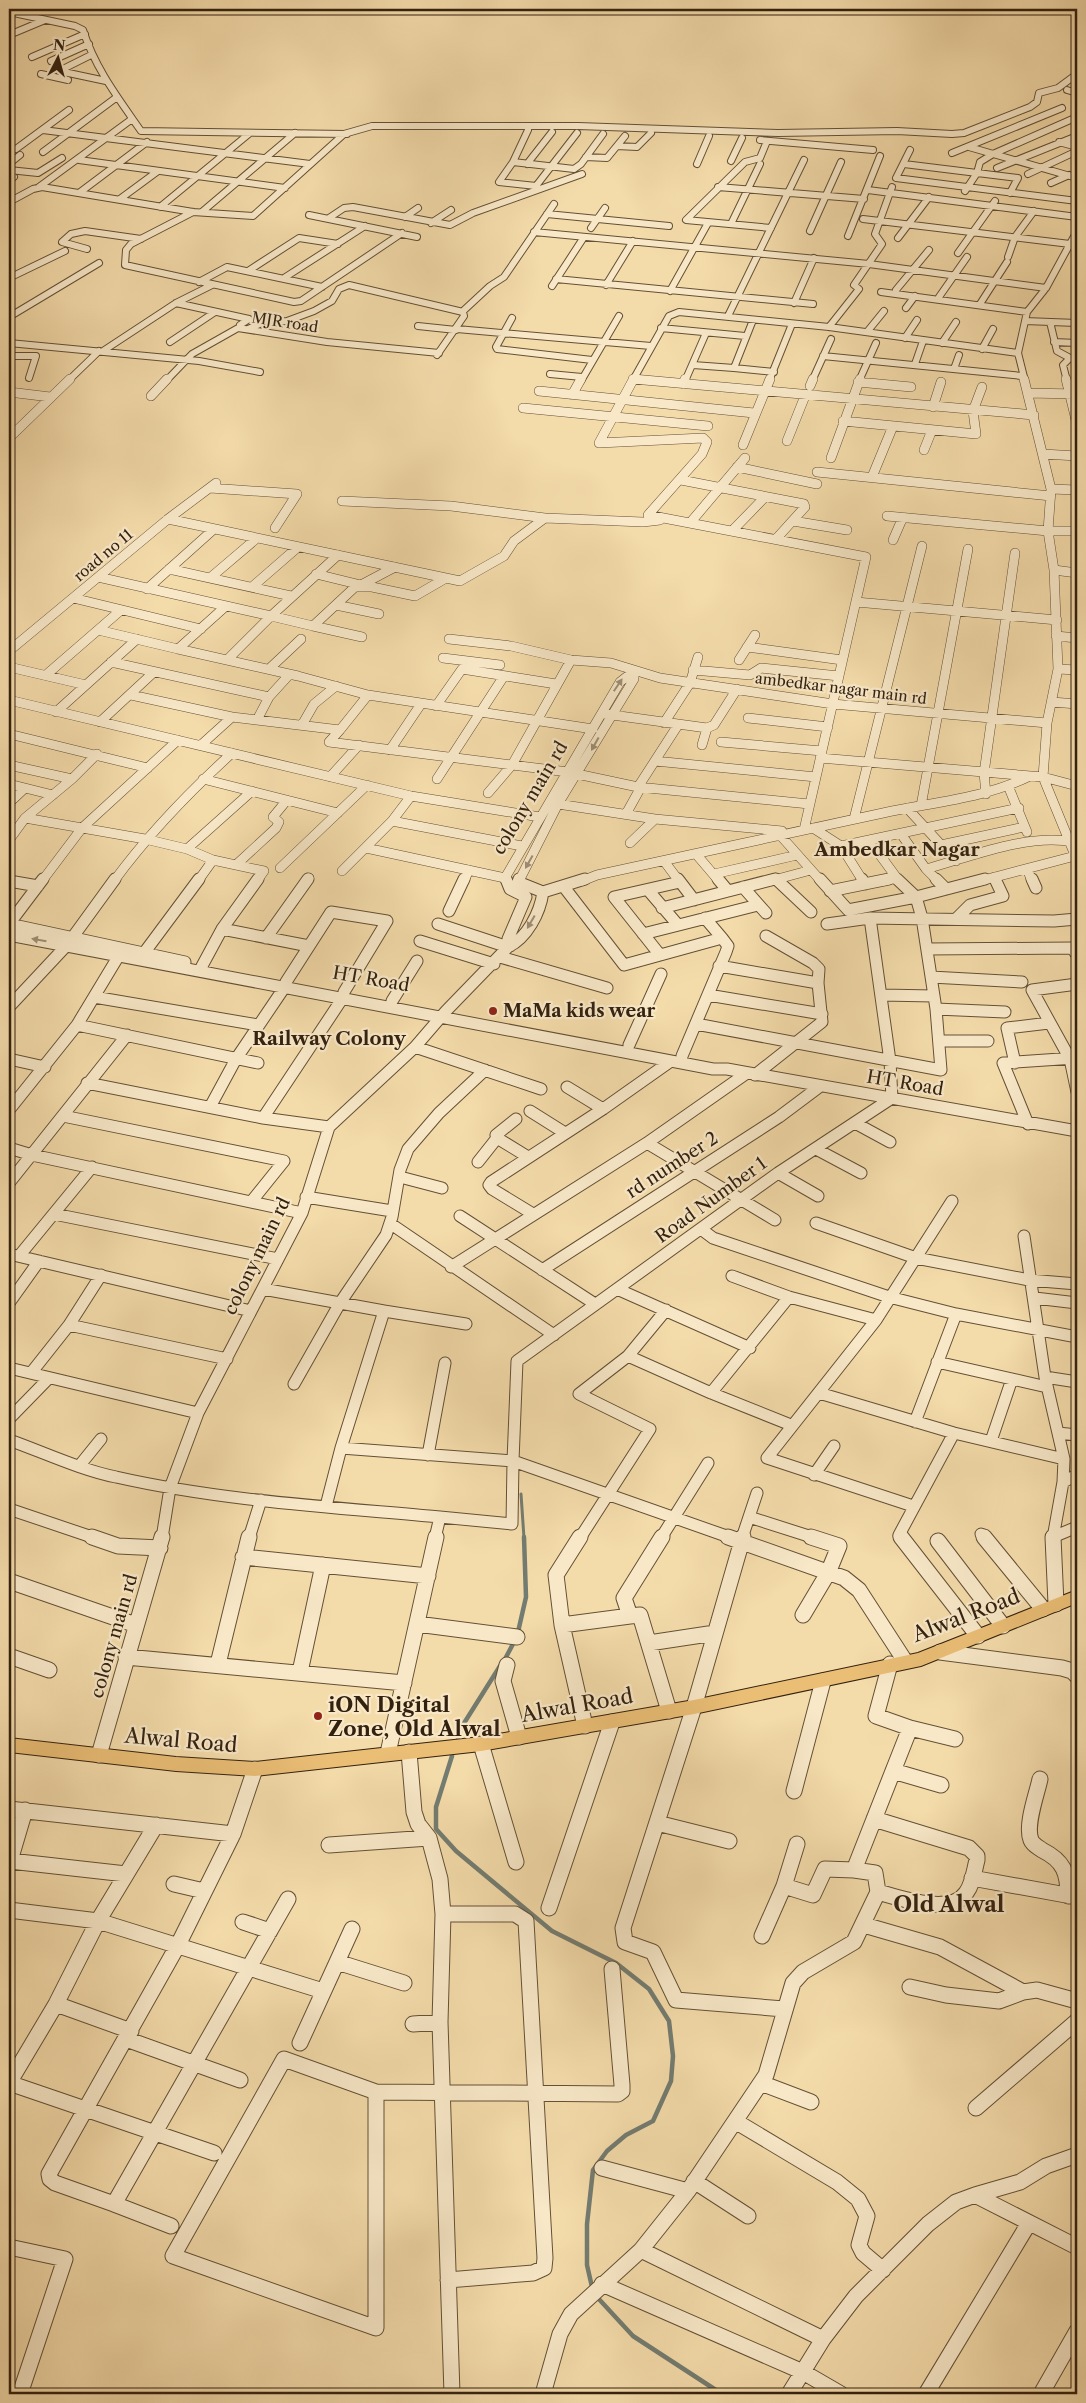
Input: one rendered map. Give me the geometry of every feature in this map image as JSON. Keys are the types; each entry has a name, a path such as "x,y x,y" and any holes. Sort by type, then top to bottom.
{"main road":[{"name":"Alwal Road","path":"9,1745 176,1764 255,1769 481,1744 694,1707 898,1663 940,1652 1077,1596"}],"street":[{"path":"9,12 80,28 85,34 91,55 98,68 141,131 344,134 528,130 644,135 651,133 742,138 873,150"},
{"path":"9,35 45,20"},
{"path":"32,57 85,34"},
{"path":"51,61 89,44"},
{"path":"91,55 59,71 106,81"},
{"path":"77,75 98,68"},
{"path":"41,74 95,86"},
{"path":"39,187 193,212 203,211 253,216 344,134 364,127 419,125 440,128 578,126 778,133 897,131 958,134 1030,107 1037,102 1039,93 1058,88 1077,74"},
{"path":"103,88 112,90"},
{"path":"1067,90 1077,93"},
{"path":"43,152 117,97"},
{"path":"952,153 1062,108 1074,110"},
{"path":"9,164 18,152 69,110"},
{"path":"959,201 977,173 980,162 993,154 1077,117"},
{"path":"9,202 39,187 79,160 132,119"},
{"path":"1012,128 1077,147"},
{"path":"43,130 310,164"},
{"path":"528,130 513,162 498,182 536,186 577,133"},
{"path":"79,193 161,132"},
{"path":"197,138 203,132"},
{"path":"527,164 552,132"},
{"path":"160,206 250,133"},
{"path":"203,211 295,133"},
{"path":"513,162 574,169 586,157 603,134"},
{"path":"617,146 635,147 644,135"},
{"path":"586,157 607,158 625,136"},
{"path":"697,164 709,136"},
{"path":"997,168 1077,136"},
{"path":"731,161 742,138"},
{"path":"768,141 760,158 745,162 686,218 689,221 771,228"},
{"path":"186,148 192,143"},
{"path":"728,316 787,193 802,158 804,144"},
{"path":"969,146 1014,161 1077,178"},
{"path":"829,327 859,289 854,285 882,244 874,234 896,178 910,150"},
{"path":"1028,174 1077,151"},
{"path":"848,236 880,156"},
{"path":"9,170 37,173 62,158"},
{"path":"79,160 285,188"},
{"path":"810,231 841,162"},
{"path":"731,224 760,164"},
{"path":"904,164 1018,178 1010,193"},
{"path":"120,199 158,171"},
{"path":"1051,183 1077,171"},
{"path":"9,174 14,176 9,181"},
{"path":"329,218 347,207 373,208 383,213 450,225 473,213 582,174"},
{"path":"896,178 1077,201"},
{"path":"718,187 864,199"},
{"path":"868,190 1077,217"},
{"path":"958,253 972,231 1002,192"},
{"path":"898,238 929,197"},
{"path":"462,312 490,286 504,277 554,204"},
{"path":"383,213 391,208"},
{"path":"405,217 418,208"},
{"path":"591,228 605,208"},
{"path":"431,223 451,210"},
{"path":"980,304 996,281 1007,260 1015,238 1034,211"},
{"path":"193,212 131,244 126,250 124,265 290,302 301,301 402,233"},
{"path":"547,214 669,226"},
{"path":"645,224 651,214"},
{"path":"309,215 418,237"},
{"path":"863,219 935,226 1070,244"},
{"path":"935,226 940,219"},
{"path":"670,291 708,223"},
{"path":"284,278 365,226"},
{"path":"780,835 848,910 916,897 1076,858 1043,777 1047,723 1058,669 1054,570 1048,531 1051,492 1018,353 1026,316 1046,288 1077,231"},
{"path":"534,232 869,264 1046,288"},
{"path":"87,249 62,242 70,234 77,233 110,233 142,239"},
{"path":"584,237 554,283 606,285 813,304"},
{"path":"248,270 299,238 338,244"},
{"path":"606,285 634,242"},
{"path":"896,290 929,250"},
{"path":"9,278 65,251"},
{"path":"1065,254 1077,256"},
{"path":"939,297 967,257"},
{"path":"794,303 814,258"},
{"path":"9,317 99,264"},
{"path":"199,282 227,267 322,287"},
{"path":"9,438 50,397 101,351 176,303 212,285"},
{"path":"248,329 262,323 287,321 314,311 332,301 339,289 349,285 462,312"},
{"path":"881,292 960,303 1050,322 1076,323 1076,305"},
{"path":"906,308 915,296"},
{"path":"176,303 248,319 240,325"},
{"path":"956,313 960,303"},
{"path":"867,332 884,311"},
{"path":"170,342 215,312"},
{"path":"456,330 464,316 462,312"},
{"path":"703,438 599,443 668,316 679,312 829,327 1018,353"},
{"path":"572,395 619,316"},
{"path":"512,318 496,347 497,349 592,360"},
{"path":"734,368 753,320"},
{"path":"905,338 917,320"},
{"path":"942,343 956,322"},
{"path":"1050,322 1057,351 1070,358 1063,365 1074,398 1077,424"},
{"path":"743,445 792,324"},
{"path":"418,326 652,346"},
{"path":"535,336 541,326"},
{"path":"661,328 746,336"},
{"name":"MJR road","path":"151,396 192,354 236,329 248,329 327,342 438,354 456,330"},
{"path":"982,349 993,329"},
{"path":"570,339 576,330"},
{"path":"683,384 706,333"},
{"path":"810,386 831,339"},
{"path":"915,364 923,341"},
{"path":"1054,342 1077,342"},
{"path":"9,343 185,361 198,360 260,372"},
{"path":"831,458 858,382 876,343"},
{"path":"954,369 959,355"},
{"path":"9,356 36,356 29,378"},
{"path":"823,356 1022,376"},
{"path":"692,365 713,377 765,392 1034,415"},
{"path":"633,380 683,384 713,377 734,368 774,372"},
{"path":"550,374 582,377"},
{"path":"858,382 911,387"},
{"path":"933,407 941,382"},
{"path":"843,421 976,434 973,411 982,388"},
{"path":"539,391 754,414"},
{"path":"9,392 50,397"},
{"path":"1028,392 1074,398"},
{"path":"786,441 805,396"},
{"path":"523,408 708,426"},
{"path":"703,438 715,409"},
{"path":"872,477 893,426"},
{"path":"924,450 932,430"},
{"path":"703,438 707,442 702,454 681,480 648,515 866,557 809,804 809,829"},
{"path":"1043,454 1077,456"},
{"path":"690,523 745,458"},
{"path":"737,466 817,484"},
{"path":"817,472 1051,492 1077,490"},
{"path":"681,480 804,504 805,507 776,539"},
{"name":"road no 11","path":"9,651 168,519 213,485 297,494 275,528"},
{"path":"732,531 765,497"},
{"path":"342,501 451,506 545,518 643,522 671,519"},
{"path":"887,516 1048,531 1077,531"},
{"path":"893,540 903,517"},
{"path":"168,519 460,581 504,556 514,541 545,518"},
{"path":"793,521 848,530"},
{"path":"147,590 214,529"},
{"path":"210,578 257,538"},
{"path":"854,819 922,546"},
{"path":"252,587 298,547"},
{"path":"921,806 968,549"},
{"path":"986,794 984,773 1015,553"},
{"path":"227,660 291,596 338,555"},
{"path":"313,626 356,587 395,567"},
{"path":"169,569 291,596"},
{"path":"1054,570 1077,573"},
{"path":"316,574 415,596 446,578"},
{"path":"98,577 147,590 362,637"},
{"path":"73,598 201,628"},
{"path":"856,602 1056,620"},
{"path":"336,605 379,614"},
{"path":"178,649 226,606"},
{"path":"46,675 121,610"},
{"path":"98,630 269,669 368,695 593,728"},
{"path":"739,660 755,635"},
{"path":"1056,636 1077,638"},
{"path":"56,712 137,639"},
{"path":"269,669 301,639"},
{"name":"ambedkar nagar main rd","path":"449,639 511,646 571,660 611,663 634,672 690,683 833,704 1047,723"},
{"path":"747,647 842,660"},
{"path":"664,723 690,683 698,657"},
{"path":"443,658 504,676 556,684"},
{"path":"488,794 512,765 571,660"},
{"path":"111,662 269,697"},
{"path":"464,665 500,666"},
{"path":"436,706 464,665"},
{"path":"9,666 86,685"},
{"path":"693,670 750,675 761,668 839,676"},
{"path":"1058,669 1077,670"},
{"path":"100,722 154,672"},
{"name":"colony main rd","path":"542,894 518,882 540,842 600,714 620,682 634,672"},
{"name":"colony main rd","path":"99,1755 126,1657 160,1548 170,1488 198,1413 302,1213 329,1127 415,1047 442,1014 509,947 508,939 526,898 510,889 505,878 540,817 574,771 634,679 634,672"},
{"path":"257,720 269,697 289,675"},
{"path":"437,779 504,676"},
{"path":"302,725 314,704 336,686"},
{"path":"600,714 612,714 707,728 714,725 736,690"},
{"path":"131,695 232,717 340,730"},
{"path":"368,695 329,742 451,758 574,771 639,787 809,804"},
{"path":"1052,702 1077,704"},
{"path":"11,703 178,740 411,796 540,817"},
{"path":"390,750 421,704"},
{"path":"201,746 232,717"},
{"path":"748,718 828,727"},
{"path":"626,814 639,787 678,725"},
{"path":"702,745 707,728"},
{"path":"9,734 148,768"},
{"path":"9,924 82,828 178,740"},
{"path":"721,742 868,763 1043,777 1077,786"},
{"path":"330,777 359,745"},
{"path":"9,1007 70,940 145,839 203,779 232,753"},
{"path":"9,840 25,818 97,754"},
{"path":"655,761 816,777"},
{"path":"9,765 72,778"},
{"path":"526,898 597,876 854,819 986,794 1009,788 1030,776"},
{"path":"203,779 338,813"},
{"path":"9,784 53,795"},
{"path":"280,868 367,785"},
{"path":"9,803 25,788"},
{"path":"1009,788 1019,808 1024,827 1033,842"},
{"path":"187,850 252,791"},
{"path":"342,872 392,821 411,796"},
{"path":"237,864 276,828 279,822 273,817 287,800"},
{"path":"558,804 655,819 794,832"},
{"path":"907,808 956,861"},
{"path":"841,846 1019,808"},
{"path":"25,818 145,839 187,850 213,860 264,870 222,929 202,966"},
{"path":"630,843 655,819"},
{"path":"392,821 524,843 540,842"},
{"path":"941,845 1024,827"},
{"path":"809,829 841,846 865,884"},
{"path":"901,834 926,869 946,889"},
{"path":"926,869 1033,842 1067,839 1077,843"},
{"path":"696,1024 941,1070 936,1009 922,918 916,897 896,878 869,840"},
{"path":"366,848 505,878"},
{"path":"696,854 728,891"},
{"path":"714,874 797,855"},
{"path":"144,953 213,860"},
{"path":"664,861 694,900"},
{"path":"1027,869 1036,888"},
{"path":"449,911 469,870"},
{"path":"662,908 811,870"},
{"path":"956,919 970,906 1003,896 994,877"},
{"path":"266,938 309,878"},
{"path":"830,891 896,878"},
{"path":"776,879 811,912"},
{"path":"9,882 38,886"},
{"path":"660,955 614,897 680,882"},
{"path":"564,887 624,965 722,938"},
{"path":"743,887 766,913"},
{"path":"648,890 678,925"},
{"path":"438,924 509,947 520,941 540,905 542,894"},
{"path":"643,934 758,905"},
{"path":"210,1108 236,1059 331,912 386,922 343,995 262,1118"},
{"path":"682,1056 728,946 705,918"},
{"path":"827,924 844,920 870,918 1054,921 1077,919"},
{"path":"870,918 890,1061 892,1098"},
{"name":"HT Road","path":"9,924 70,940 118,957 343,995 713,1069 727,1069 1077,1132"},
{"path":"222,929 309,946"},
{"name":"HT Road","path":"9,934 70,940 144,953 285,985"},
{"path":"452,1267 647,1143 799,1042 822,1022 818,983 819,969 813,963 766,936"},
{"path":"420,941 607,988"},
{"path":"927,949 1072,948 1077,955"},
{"path":"9,1110 77,1025 118,957"},
{"path":"392,1001 417,961"},
{"path":"719,966 818,983"},
{"path":"629,1046 661,974"},
{"path":"931,977 1022,982"},
{"path":"1077,984 1032,990 1049,1023 1074,1058 1077,1092"},
{"name":"HT Road","path":"343,995 392,1001 442,1014 682,1056 716,1063 727,1069"},
{"path":"708,995 822,1014"},
{"path":"881,995 934,996"},
{"path":"94,997 258,1025"},
{"path":"936,1009 1005,1012"},
{"path":"1015,1062 1007,1028 1049,1023"},
{"path":"77,1025 258,1063"},
{"path":"9,1183 127,1035"},
{"path":"940,1041 988,1041"},
{"path":"415,1047 541,1089"},
{"path":"1028,1124 1003,1063 1074,1058"},
{"path":"9,1059 44,1068"},
{"path":"533,1214 492,1189 489,1185 491,1182 603,1109 671,1061"},
{"path":"294,1384 340,1304 386,1236 391,1224 392,1211 407,1151 416,1138 485,1070"},
{"path":"87,1083 262,1118 329,1127"},
{"name":"rd number 2","path":"542,1270 779,1117 819,1086"},
{"path":"567,1087 603,1109"},
{"name":"Road Number 1","path":"513,1461 517,1361 778,1173 892,1098"},
{"path":"530,1111 565,1132"},
{"path":"63,1116 284,1161 251,1202"},
{"path":"478,1162 497,1138 496,1135 499,1131 516,1119"},
{"path":"855,1123 890,1142"},
{"path":"497,1138 528,1157"},
{"path":"647,1143 775,1220"},
{"path":"9,1148 32,1155 302,1213"},
{"path":"816,1149 861,1173"},
{"path":"14,1255 54,1214 92,1167"},
{"path":"778,1173 818,1196"},
{"path":"400,1177 442,1188"},
{"path":"306,1197 392,1211"},
{"path":"914,1506 814,1475 768,1458 791,1425 819,1393 876,1320 952,1201"},
{"path":"54,1214 278,1259"},
{"path":"460,1216 595,1304"},
{"path":"816,1223 916,1258 1029,1280 1077,1284"},
{"path":"391,1224 554,1335"},
{"path":"701,1229 713,1238 889,1298 956,1314 1077,1337"},
{"path":"1024,1236 1029,1280 1035,1298 1046,1382 1064,1459 1063,1482 1053,1537 1050,1607"},
{"path":"14,1255 252,1311"},
{"path":"10,1300 39,1261"},
{"path":"32,1374 69,1325 101,1275"},
{"path":"732,1276 789,1297 876,1320"},
{"path":"263,1289 340,1304 466,1324"},
{"path":"617,1289 750,1348"},
{"path":"711,1393 750,1348 789,1297"},
{"path":"1035,1298 1077,1303"},
{"path":"585,1726 562,1624 556,1575 650,1430 579,1394 628,1356 666,1310"},
{"path":"326,1506 341,1448 384,1311"},
{"path":"915,1422 956,1314"},
{"path":"69,1325 227,1359"},
{"path":"628,1356 711,1393 791,1425"},
{"path":"937,1362 1012,1379 1077,1382"},
{"path":"428,1455 445,1363"},
{"path":"9,1368 48,1379 198,1413"},
{"path":"9,1419 48,1379"},
{"path":"991,1441 1012,1379"},
{"path":"819,1393 954,1433 1064,1459"},
{"path":"954,1433 899,1535 978,1636"},
{"path":"1058,1433 1077,1435"},
{"path":"80,1465 101,1439"},
{"path":"9,1440 114,1477 170,1488 261,1500 512,1524 513,1461"},
{"path":"814,1475 834,1446"},
{"path":"341,1448 513,1461 844,1578 859,1590 898,1663 876,1716 910,1728 955,1739"},
{"path":"630,1616 624,1598 708,1463"},
{"path":"1063,1482 1077,1476"},
{"path":"757,1493 741,1542 694,1707 623,1928 625,1942 654,1952 676,2000 784,2009"},
{"path":"218,1664 243,1557 261,1500"},
{"path":"9,1509 118,1546 160,1548"},
{"path":"388,1753 440,1517"},
{"path":"749,1518 840,1546 828,1573 803,1615"},
{"path":"1053,1537 1077,1526"},
{"path":"981,1534 1050,1607"},
{"path":"938,1542 1003,1626"},
{"path":"243,1557 428,1576"},
{"path":"300,1672 323,1565"},
{"path":"9,1581 136,1625"},
{"path":"562,1624 640,1615 668,1710"},
{"path":"417,1624 517,1637"},
{"path":"649,1643 715,1632"},
{"path":"940,1652 1062,1668 1072,1671 1077,1676"},
{"path":"9,1656 49,1670"},
{"path":"126,1657 218,1664 404,1683"},
{"path":"507,1665 503,1681 519,1738"},
{"path":"794,1791 824,1680"},
{"path":"549,1908 612,1722"},
{"path":"854,1870 910,1728"},
{"path":"481,1744 516,1862"},
{"path":"409,1752 414,1812 418,1824 429,1838 440,1879 443,1914 440,2022 444,2094 452,2394"},
{"path":"172,2226 54,2183 49,2176 178,1945 232,1834 255,1769"},
{"path":"893,1771 941,1785"},
{"path":"972,1878 1073,1897 1065,1865 1061,1860 1036,1847 1030,1835 1040,1779"},
{"path":"9,1809 232,1834"},
{"path":"25,1810 9,1863 126,1874"},
{"path":"874,1819 969,1848 977,1856 967,1893 962,1899 953,1904 942,1905 878,1892"},
{"path":"657,1823 729,1841"},
{"path":"156,1825 98,1921 56,2004 9,2083 86,2108 214,2154"},
{"path":"329,1845 429,1838"},
{"path":"762,1936 784,1886 797,1844"},
{"path":"542,2394 560,2334 571,2314 641,2250 691,2186 766,2075 793,1982 803,1972 854,1942 864,1925 878,1892 875,1872 854,1870 825,1869 813,1896 784,1886"},
{"path":"174,1884 204,1891"},
{"path":"114,2204 156,2134 288,1899"},
{"path":"9,1910 98,1921 323,1991"},
{"path":"443,1914 515,1914 526,1921 545,2258 544,2268 532,2274 448,2280"},
{"path":"243,1922 270,1931"},
{"path":"864,1925 940,1947 1023,1992"},
{"path":"300,2043 352,1929"},
{"path":"337,1962 404,1984"},
{"path":"376,2092 376,2328 173,2256 284,2059 376,2092 618,2094 622,2091 612,1969"},
{"path":"910,1987 946,1995 999,2001 1023,1992 1036,1990 1077,2001"},
{"path":"56,2004 195,2064 240,2080"},
{"path":"976,2108 1077,2021"},
{"path":"413,2024 440,2022"},
{"path":"760,2083 811,2102"},
{"path":"735,2121 837,2182 858,2199 867,2216 859,2246 863,2253 883,2270"},
{"path":"789,2394 823,2339 856,2296 944,2210 975,2195 1020,2182 1046,2166 1077,2155"},
{"path":"602,2168 691,2186 748,2216"},
{"path":"975,2195 1077,2247"},
{"path":"926,2394 1029,2222"},
{"path":"9,2247 65,2259 20,2394"},
{"path":"641,2250 823,2339"},
{"path":"602,2284 803,2372 841,2394"},
{"path":"1041,2394 1077,2331"}],"waterway":[{"path":"521,1494 524,1538"},
{"path":"518,1632 526,1597 524,1537"},
{"path":"504,1661 514,1642"},
{"path":"458,1738 461,1728 500,1666"},
{"path":"452,1756 436,1807 436,1829 456,1851 552,1931 616,1963 649,1989 669,2021 673,2056 671,2081 653,2121 626,2135 607,2151 593,2170 587,2224 587,2265 592,2287"},
{"path":"597,2297 633,2336 722,2394"}],"place":[{"name":"MaMa kids wear","path":"493,1011"},
{"name":"iON Digital Zone, Old Alwal","path":"318,1716"}],"district":[{"name":"Ambedkar Nagar","path":"897,849"},
{"name":"Railway Colony","path":"329,1038"},
{"name":"Old Alwal","path":"949,1904"}]}
